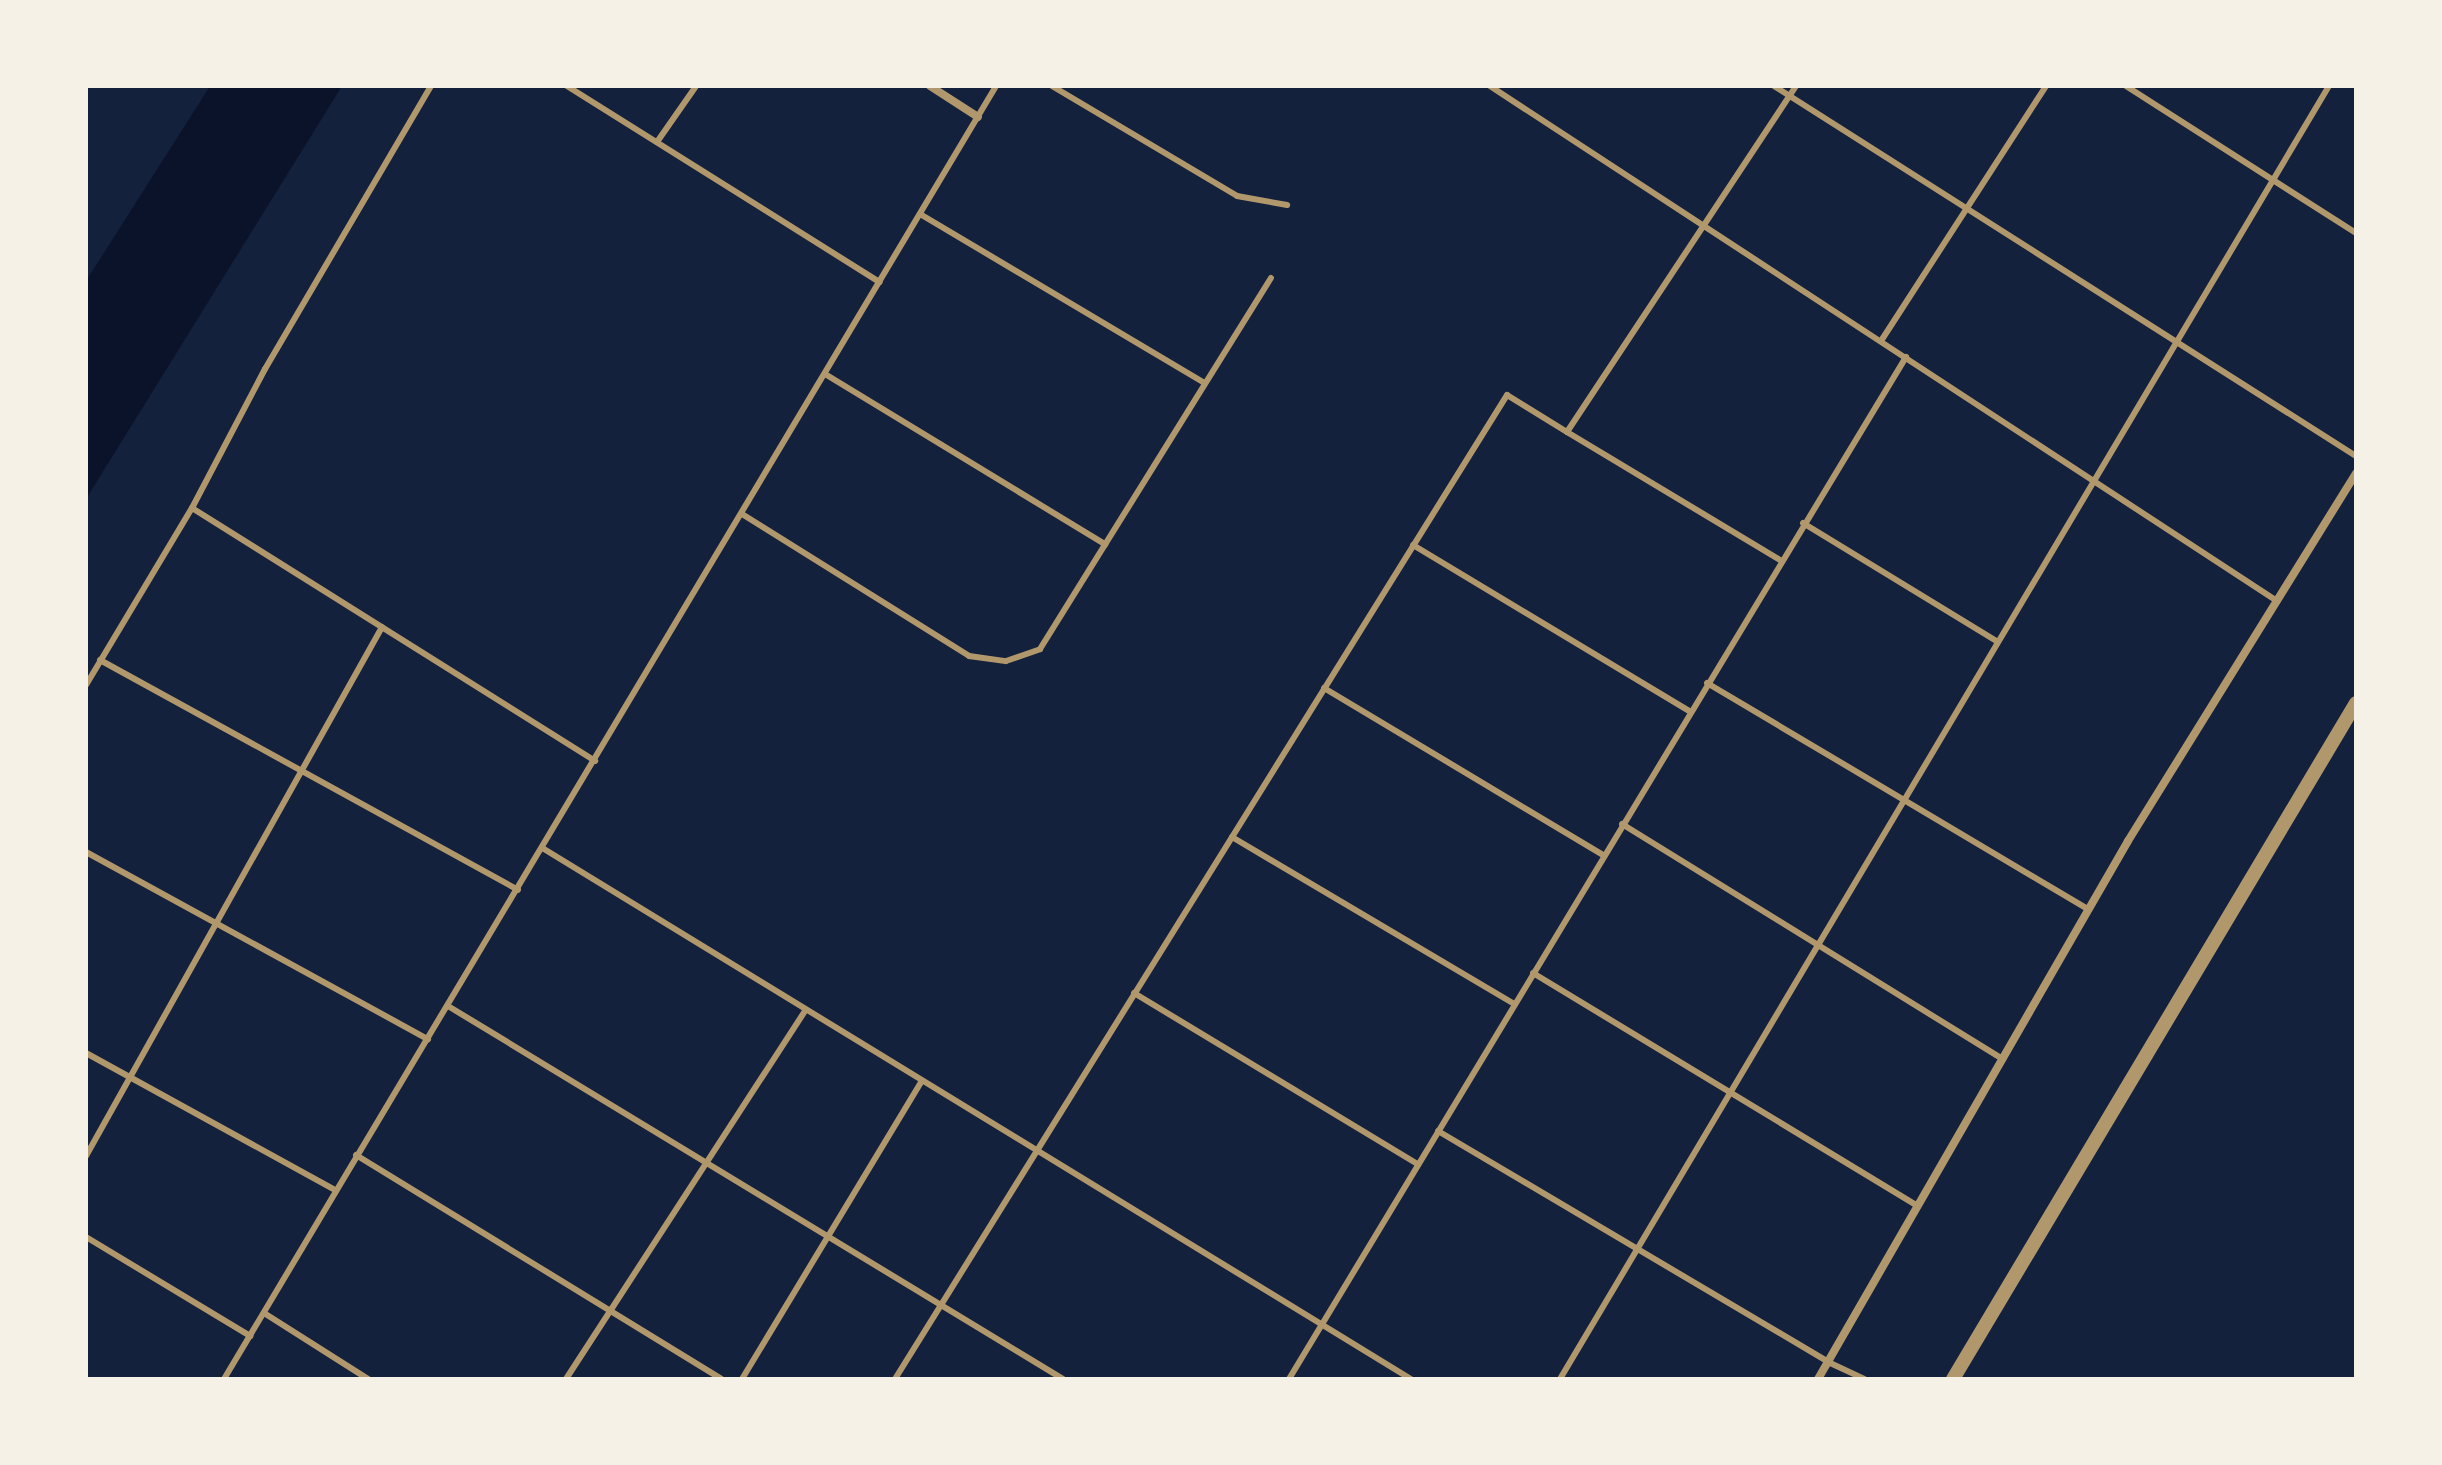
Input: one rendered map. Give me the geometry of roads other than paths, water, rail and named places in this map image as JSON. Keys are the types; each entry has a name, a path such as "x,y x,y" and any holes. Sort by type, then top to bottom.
{"street":[{"path":"930,86 978,117"},
{"path":"1818,1379 2089,910 2356,473"},
{"path":"1953,1379 2356,703"}],"lane":[{"path":"86,685 192,508 265,369 431,86"},
{"path":"567,86 880,282"},
{"path":"657,142 696,86"},
{"path":"224,1379 356,1155 544,849 996,86"},
{"path":"1052,86 1237,196 1287,205"},
{"path":"1490,86 2277,601"},
{"path":"1503,94 1509,86"},
{"path":"1774,86 2356,456"},
{"path":"1567,432 1796,86"},
{"path":"1881,341 2046,86"},
{"path":"2126,86 2356,233"},
{"path":"1560,1379 2329,86"},
{"path":"920,214 1203,382"},
{"path":"742,514 969,656 1006,661 1040,649 1203,382 1271,278"},
{"path":"1289,1379 1780,560 1906,357"},
{"path":"825,374 1105,544"},
{"path":"895,1379 1507,395 1780,560"},
{"path":"192,508 595,761"},
{"path":"1803,523 1998,642"},
{"path":"1413,545 1689,711"},
{"path":"86,1156 382,627"},
{"path":"100,660 518,890"},
{"path":"1707,683 2089,910"},
{"path":"1324,688 1603,855"},
{"path":"1622,824 2003,1059"},
{"path":"1232,837 1514,1004"},
{"path":"544,849 1411,1379"},
{"path":"86,852 428,1039"},
{"path":"1533,973 1918,1206"},
{"path":"1134,993 1418,1164"},
{"path":"448,1006 1063,1379"},
{"path":"566,1379 806,1010"},
{"path":"86,1053 335,1190"},
{"path":"742,1379 922,1081"},
{"path":"1438,1131 1828,1362 1864,1379"},
{"path":"356,1155 721,1379"},
{"path":"86,1237 250,1336"},
{"path":"264,1313 368,1379"}],"water":[{"path":"210,86 342,86 86,499 86,281"}]}
